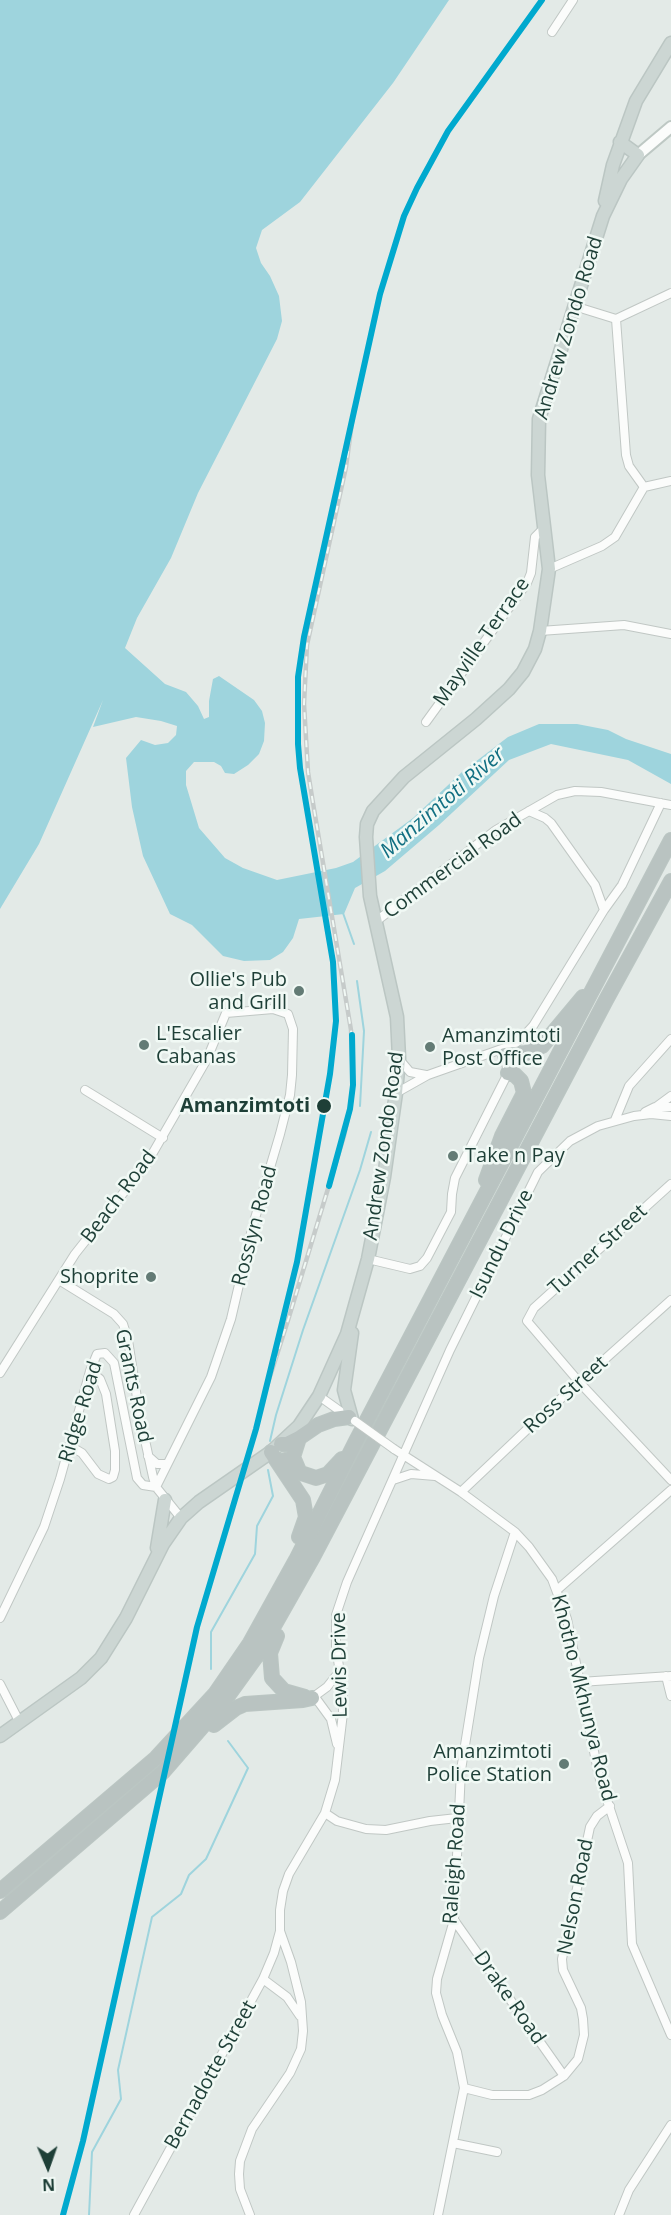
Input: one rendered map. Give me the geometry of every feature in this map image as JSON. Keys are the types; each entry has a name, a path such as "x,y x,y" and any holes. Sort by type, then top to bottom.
{"highway":[{"path":"0,1891 156,1758 215,1694 250,1643 296,1560 671,840"},
{"path":"163,1772 222,1704 258,1654 299,1584 671,881"},
{"path":"508,1051 532,1052 542,1046 596,984"},
{"path":"483,1200 485,1183 495,1155 524,1093 521,1081 511,1074"},
{"path":"273,1451 324,1422 352,1419"},
{"path":"299,1438 293,1457 296,1467 302,1474"},
{"path":"273,1451 291,1468 316,1478 328,1474 356,1441"},
{"path":"250,1643 306,1517 299,1492 273,1451"},
{"path":"299,1584 270,1653 270,1663 272,1678 277,1685 292,1694 314,1697"},
{"path":"0,1912 163,1772 222,1717 245,1704 303,1700 314,1697"}],"main road":[{"path":"603,216 610,176 620,142 640,92 671,43"},
{"path":"620,142 638,155"},
{"name":"Andrew Zondo Road","path":"0,1736 81,1678 101,1658 126,1618 154,1561 181,1518 199,1502 273,1451 299,1426 319,1396 347,1334 368,1259 384,1177 399,1058 397,1017 370,897 367,824 371,814 393,787 509,689 528,665 536,649 549,569 537,457 539,419 603,216 621,179 638,155"},
{"path":"352,1419 345,1398 344,1382 355,1311"},
{"path":"154,1561 165,1500"}],"street":[{"path":"552,32 573,0"},
{"name":"Andrew Zondo Road","path":"638,155 670,130"},
{"path":"574,306 616,319 671,293"},
{"path":"616,319 626,455 630,466 644,487"},
{"path":"549,569 602,546 615,537 644,487 671,482"},
{"name":"Mayville Terrace","path":"426,722 527,583 531,573 535,537 544,528"},
{"path":"540,631 624,625 671,634"},
{"path":"529,811 557,795 575,791 618,794 671,805"},
{"path":"396,1093 428,1075 508,1051 533,1026 604,910 622,885 662,803"},
{"name":"Commercial Road","path":"375,922 481,841 529,811 551,823 595,885 604,910"},
{"name":"Rosslyn Road","path":"156,1487 211,1377 231,1319 253,1225 290,1095 293,1029 288,1014 273,1009 226,1013"},
{"name":"Beach Road","path":"0,1373 75,1254 147,1163 207,1059 226,1013"},
{"path":"615,1120 629,1086 671,1039"},
{"path":"368,1259 410,1269 425,1262 451,1212 455,1178 511,1074 508,1051"},
{"path":"399,1058 410,1072 428,1075"},
{"path":"85,1090 162,1138"},
{"path":"638,1116 671,1096"},
{"path":"655,1107 671,1107"},
{"name":"Isundu Drive","path":"404,1455 450,1350 533,1179 550,1158 570,1141 587,1131 615,1120 638,1116 671,1116"},
{"name":"Turner Street","path":"580,1383 533,1329 527,1318 538,1304 671,1184"},
{"name":"Grants Road","path":"59,1280 114,1314 123,1324 156,1487"},
{"name":"Ross Street","path":"461,1492 537,1420 671,1300"},
{"name":"Ridge Road","path":"0,1618 44,1527 70,1446 94,1358 100,1353 108,1355 114,1363 137,1478 143,1485 156,1487"},
{"path":"70,1446 82,1453 98,1474 109,1479 113,1477 115,1451 106,1394 100,1379 90,1371"},
{"path":"580,1383 671,1480"},
{"name":"Khotho Mkhunya Road","path":"319,1396 394,1449 461,1492 515,1532 542,1564 557,1590 567,1619 599,1776 622,1843 630,1877 632,1944 671,2035"},
{"name":"Lewis Drive","path":"250,2215 240,2189 240,2161 252,2129 290,2073 301,2049 303,2031 300,2017 301,2002 280,1931 283,1891 289,1874 324,1813 338,1761 344,1713 335,1632 339,1604 404,1455"},
{"path":"148,1456 157,1464 167,1464"},
{"path":"393,1480 411,1474 436,1476"},
{"path":"156,1487 181,1518"},
{"path":"557,1590 671,1490"},
{"name":"Raleigh Road","path":"464,2088 460,2062 436,1993 437,1979 454,1920 461,1770 484,1632 515,1532"},
{"path":"338,1761 335,1730 331,1719 314,1697 327,1687 339,1672"},
{"path":"579,1682 669,1676 671,1696"},
{"path":"0,1684 20,1723"},
{"name":"Nelson Road","path":"464,2088 492,2095 522,2095 542,2090 564,2076 578,2059 583,2043 584,2027 580,2008 563,1970 564,1947 590,1827 597,1816 610,1806"},
{"path":"324,1813 337,1821 366,1829 386,1830 457,1818"},
{"name":"Drake Road","path":"454,1920 564,2076"},
{"name":"Bernadotte Street","path":"134,2215 263,1979 280,1931"},
{"path":"263,1979 288,1997 300,2017"},
{"path":"438,2215 464,2088"},
{"path":"619,2215 629,2190 671,2125"},
{"path":"453,2143 497,2152"}],"water":[{"name":"Manzimtoti River","path":"0,0 449,0 393,83 300,202 262,230 256,248 261,263 279,296 282,321 277,339 198,493 171,558 137,618 125,648 165,684 186,692 198,706 204,719 209,717 213,679 219,676 254,700 262,711 265,723 264,741 259,754 248,765 234,774 225,773 221,766 214,762 194,762 186,771 186,785 199,828 225,858 243,868 277,880 336,868 353,862 413,818 462,772 508,737 539,724 577,724 608,730 626,739 671,754 671,784 628,760 551,744 509,760 385,871 355,888 344,914 299,919 293,938 283,952 270,960 244,961 223,956 192,925 170,914 143,856 132,807 126,758 141,740 155,745 168,743 176,735 177,726 136,717 93,727 103,700 39,844 0,909"}],"waterway":[{"path":"343,913 354,944"},
{"path":"357,981 364,1031 360,1106"},
{"path":"270,1441 303,1330 360,1170 371,1132"},
{"path":"211,1669 211,1632 255,1554 257,1526 273,1496 268,1470"},
{"path":"89,2215 92,2152 121,2099 118,2070 152,1917 181,1894 189,1875 206,1859 248,1768 228,1741"}],"railway":[{"path":"266,1389 344,1136 353,1085 351,1030 308,772 304,704 307,645 346,467 354,408"}],"transit line":[{"path":"63,2215 83,2141 197,1627 256,1429 297,1262 330,1074 336,1021 333,962 300,768 298,744 298,677 304,637 380,294 404,216 448,131 542,0"},
{"path":"329,1186 350,1109 353,1085 352,1035"}],"place":[{"name":"Ollie's Pub and Grill","path":"299,991"},
{"name":"L'Escalier Cabanas","path":"144,1045"},
{"name":"Amanzimtoti Post Office","path":"430,1047"},
{"name":"Amanzimtoti","path":"324,1106"},
{"name":"Take n Pay","path":"453,1156"},
{"name":"Shoprite","path":"151,1277"},
{"name":"Amanzimtoti Police Station","path":"564,1764"}]}
